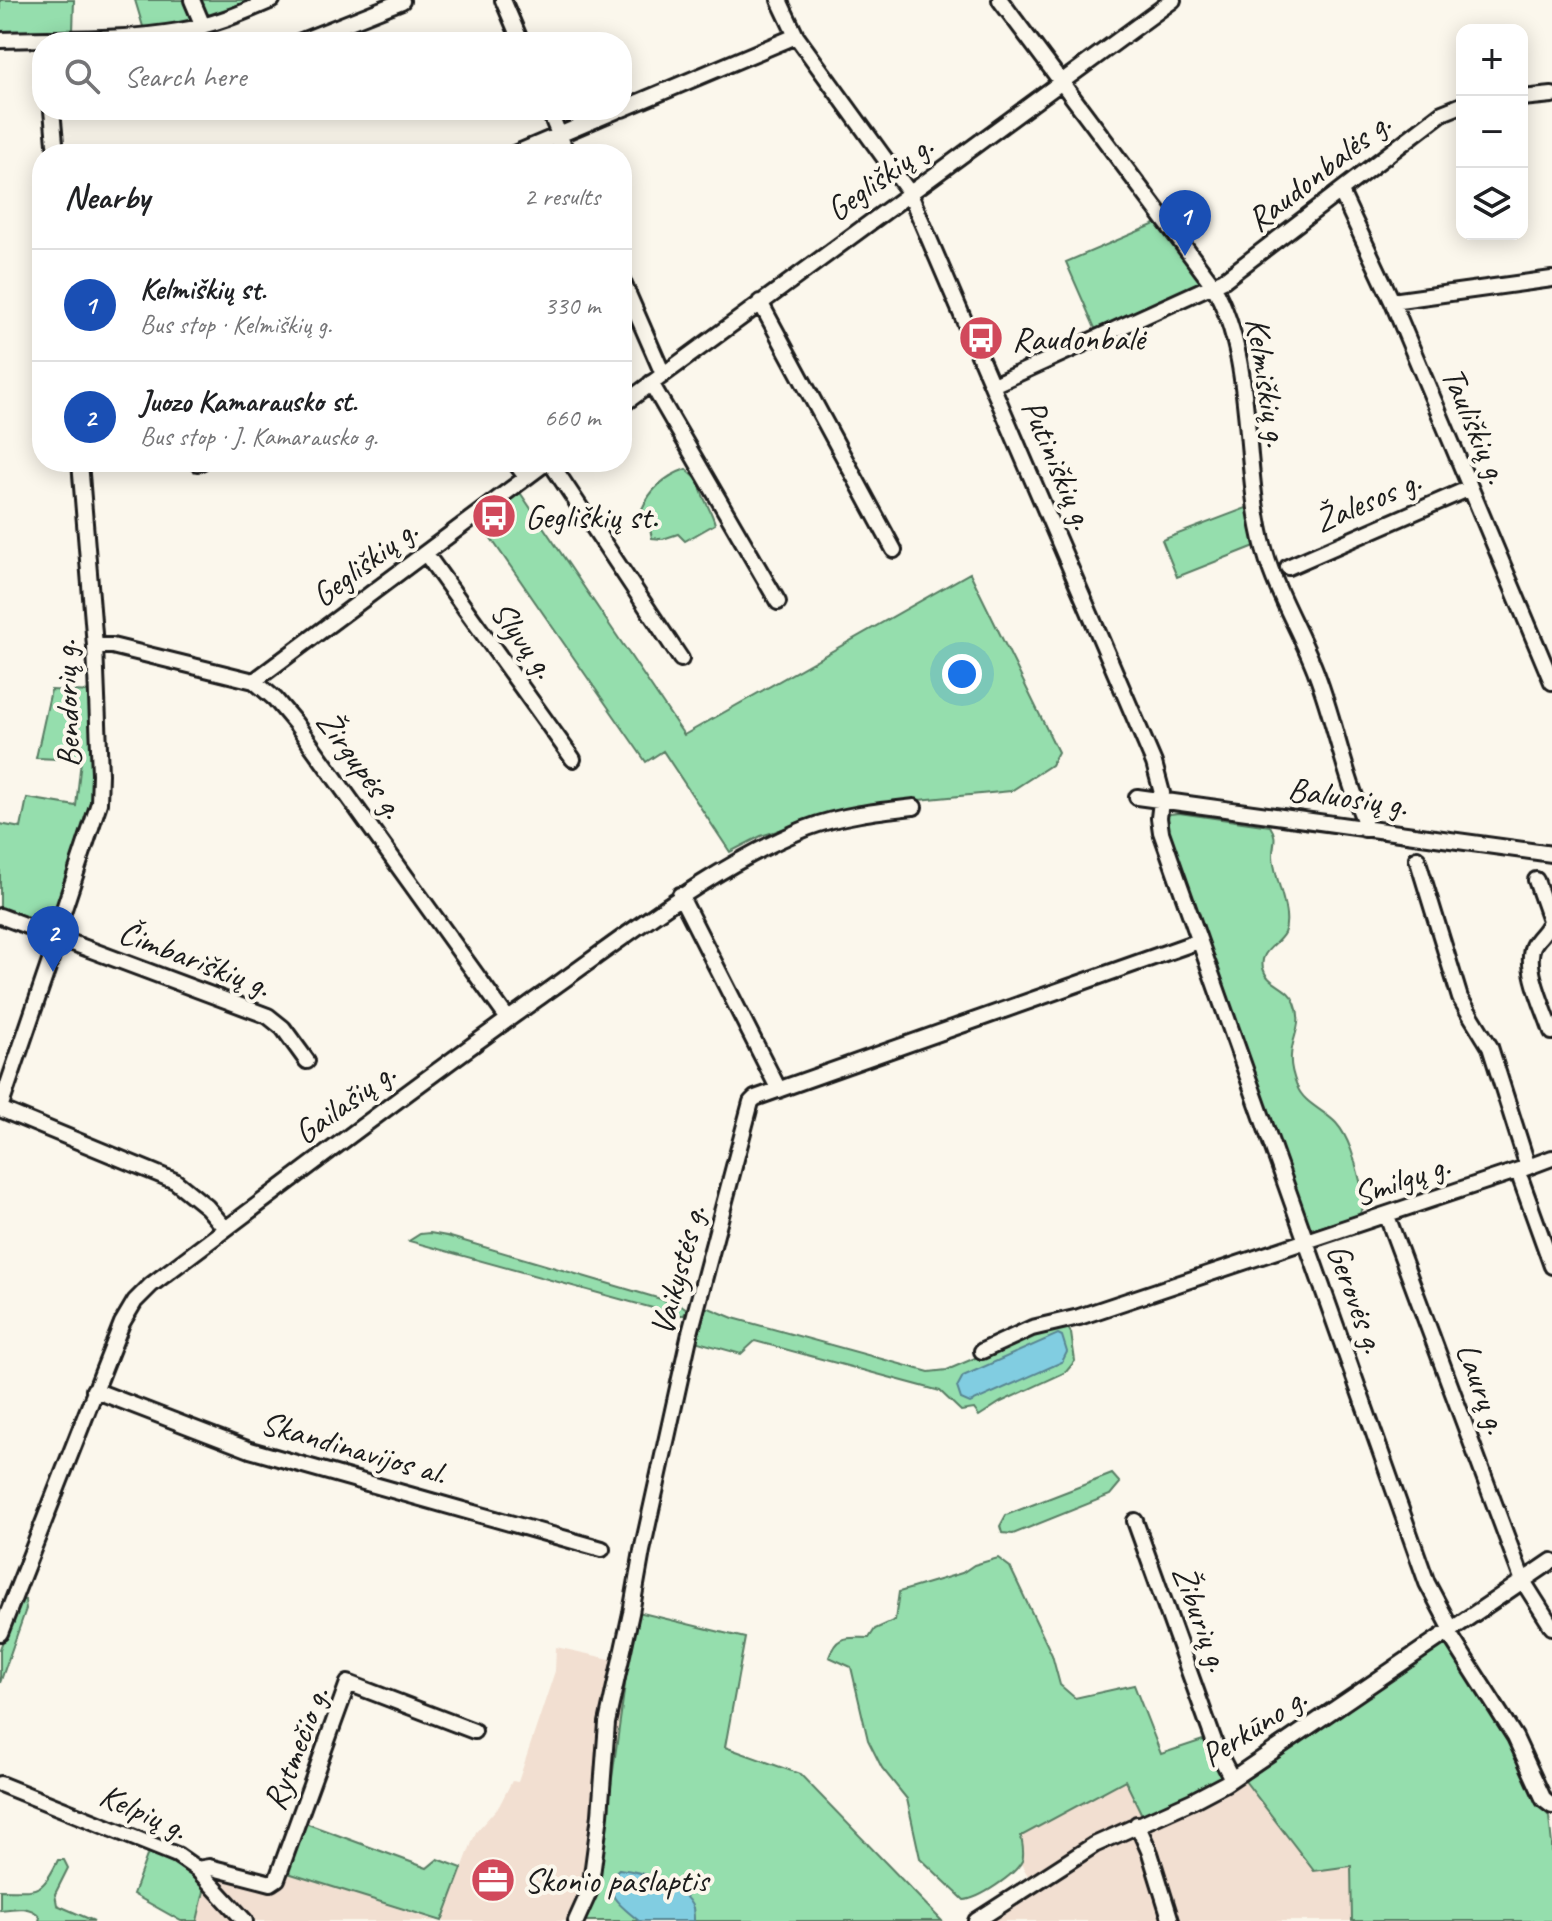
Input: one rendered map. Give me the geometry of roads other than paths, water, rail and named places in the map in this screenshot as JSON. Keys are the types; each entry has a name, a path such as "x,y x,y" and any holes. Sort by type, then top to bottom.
{"street":[{"path":"192,0 203,26"},
{"path":"166,32 203,26 272,0"},
{"path":"503,0 517,32"},
{"name":"Putiniškių g.","path":"779,0 796,36 909,192 1154,763 1162,800"},
{"name":"Kelmiškių g.","path":"1000,0 1213,285 1225,306 1232,329 1265,552 1318,676 1340,756 1364,820 1364,829"},
{"name":"Gegliškių g.","path":"632,398 1173,0"},
{"path":"324,32 402,1"},
{"path":"632,104 796,36"},
{"path":"0,40 32,40"},
{"path":"1528,97 1552,95"},
{"name":"Raudonbalės g.","path":"993,385 1231,276 1442,113 1456,107"},
{"path":"53,120 55,144"},
{"path":"553,120 563,144"},
{"path":"538,144 594,120"},
{"name":"Tauliškių g.","path":"1341,192 1392,301 1552,682"},
{"path":"1392,301 1552,279"},
{"path":"760,302 894,550"},
{"path":"632,308 657,379 778,602"},
{"name":"Bendorių g.","path":"0,1109 58,938 61,918 99,803 100,730 81,472"},
{"path":"522,472 526,477"},
{"name":"Gegliškių g.","path":"254,681 533,472"},
{"path":"555,472 681,659"},
{"name":"Žalesos g.","path":"1288,567 1470,488"},
{"name":"Slyvų g.","path":"426,554 573,759"},
{"name":"Žirgupės g.","path":"95,646 112,646 254,681 275,699 508,1019"},
{"name":"Baluosių g.","path":"1137,797 1552,854"},
{"name":"Gerovės g.","path":"1162,800 1159,818 1161,832 1427,1583 1450,1631 1515,1737 1544,1800 1552,1806"},
{"name":"Gailašių g.","path":"0,1633 122,1323 135,1301 151,1285 224,1227 680,895 809,827 862,813 914,807"},
{"path":"1417,858 1460,998 1490,1047 1552,1266"},
{"path":"1536,880 1550,920 1534,945 1530,960 1552,1032"},
{"path":"680,895 779,1090"},
{"name":"Čimbariškių g.","path":"0,916 268,1016 283,1028 307,1061"},
{"name":"Vaikystės g.","path":"576,1921 590,1890 607,1723 648,1523 709,1256 723,1212 747,1110 755,1098 1199,941"},
{"path":"0,1109 175,1181 207,1207 224,1227"},
{"name":"Smilgų g.","path":"982,1351 1032,1328 1079,1317 1524,1174 1552,1158"},
{"name":"Laurų g.","path":"1387,1216 1523,1581 1552,1627"},
{"name":"Skandinavijos al.","path":"94,1390 250,1450 602,1549"},
{"name":"Žiburių g.","path":"1135,1521 1218,1752 1232,1779"},
{"name":"Perkūno g.","path":"976,1921 1094,1845 1192,1801 1232,1779 1552,1561"},
{"name":"Rytmečio g.","path":"197,1869 209,1867 271,1883 277,1879 348,1683 474,1731"},
{"name":"Kelpių g.","path":"0,1784 177,1855 197,1869 245,1921"},
{"path":"1137,1824 1150,1853 1171,1921"}],"water":[{"path":"1058,1334 1062,1336 1067,1352 1062,1362 970,1403 961,1399 957,1387 963,1376"},
{"path":"619,1869 650,1876 681,1892 693,1908 694,1921 639,1921 613,1896 611,1876"}],"place":[{"name":"Kelmiškių st.","path":"1185,256"},
{"name":"Raudonbalė","path":"981,338"},
{"name":"Gegliškių st.","path":"494,516"},
{"name":"Juozo Kamarausko st.","path":"53,972"},
{"name":"Skonio paslaptis","path":"493,1880"}]}
